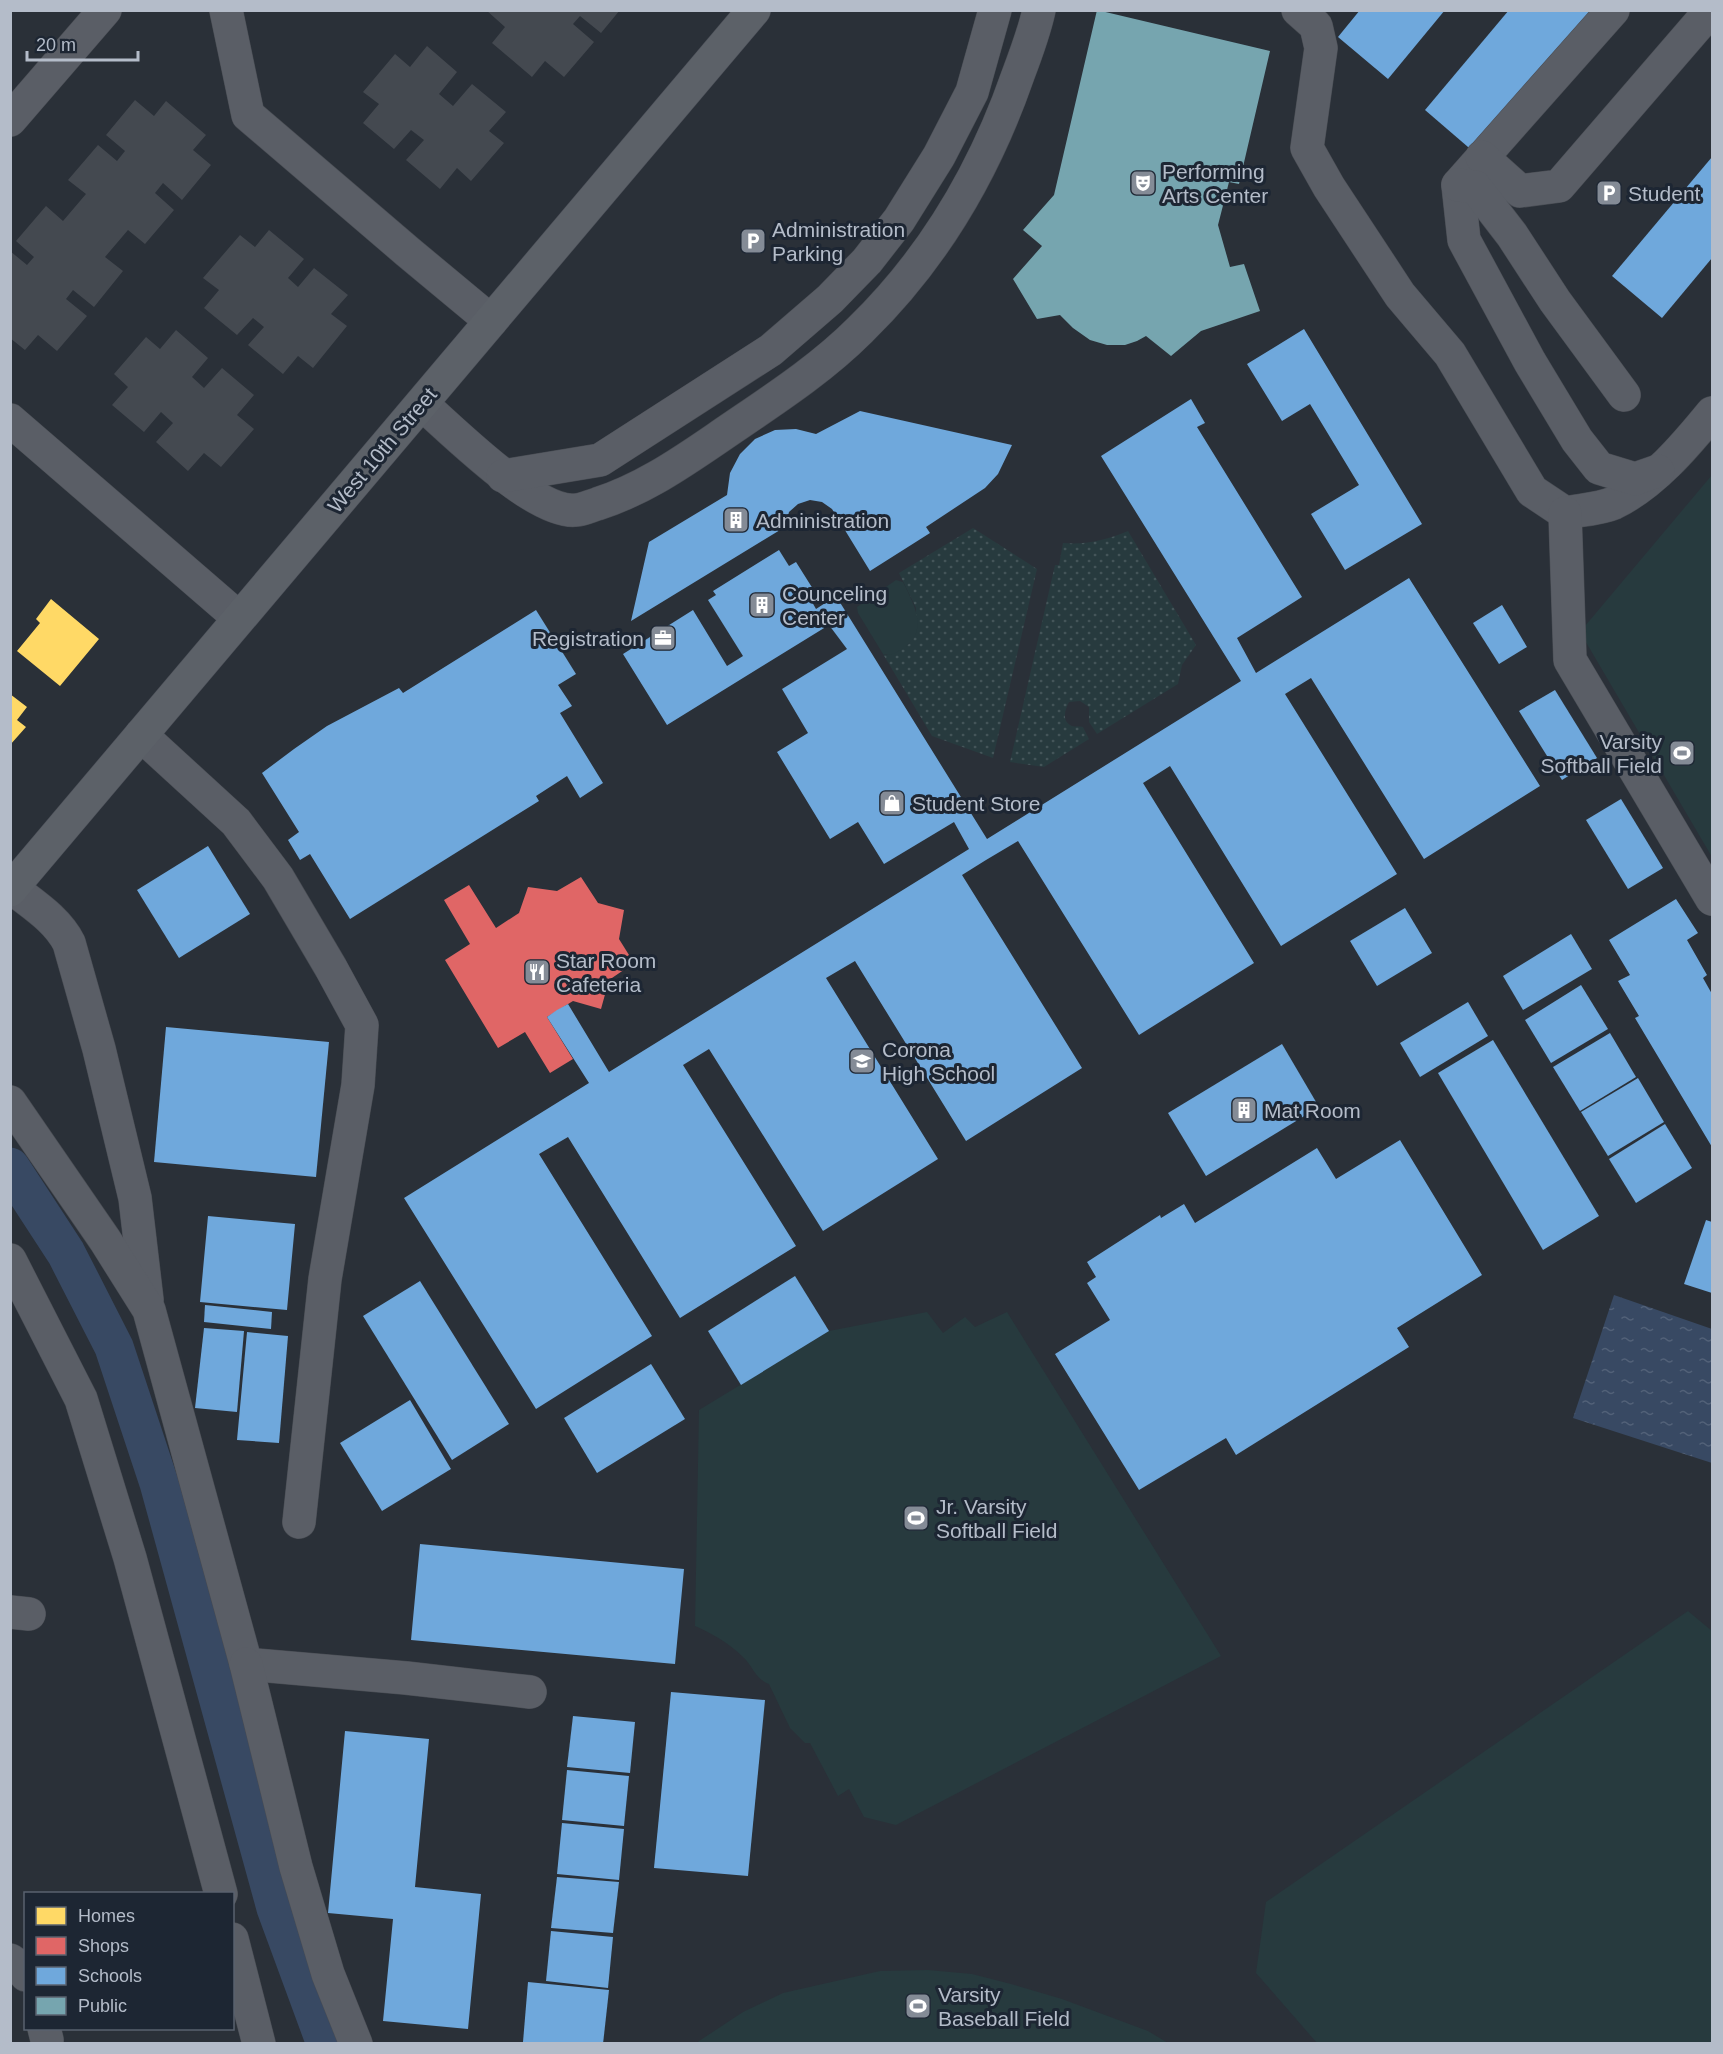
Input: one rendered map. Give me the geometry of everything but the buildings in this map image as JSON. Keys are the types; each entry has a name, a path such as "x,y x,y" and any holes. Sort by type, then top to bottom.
{"main road":[{"name":"West 10th Street","path":"11,889 754,10"}],"street":[{"path":"10,120 105,10"},
{"path":"226,10 248,115 491,321"},
{"path":"503,476 600,460 771,350 830,299 867,261 899,220 939,156 972,92 995,10"},
{"path":"422,404 503,476 548,504 574,511 625,495 678,464 796,384 860,331 917,267 964,197 1004,115 1036,26 1039,10"},
{"path":"1298,10 1316,26 1321,48 1307,148 1329,187 1400,296 1450,354 1532,491 1564,513 1612,504 1638,488 1658,471 1713,413"},
{"path":"1613,10 1458,185 1464,240 1530,362 1577,440 1599,468 1635,479 1658,471"},
{"path":"1482,157 1520,191 1559,186 1712,10"},
{"path":"1458,185 1475,187 1624,395"},
{"path":"10,420 239,618"},
{"path":"1564,513 1570,660 1713,899"},
{"path":"141,735 237,822 278,878 362,1025 358,1085 325,1279 299,1522"},
{"path":"11,889 51,920 64,932 69,942 99,1049 135,1198 148,1311 246,1664 296,1867 328,1974 356,2043"},
{"path":"10,1101 105,1239 148,1311"},
{"path":"10,1260 81,1399 130,1558 221,1892"},
{"path":"246,1664 530,1692"},
{"path":"234,1947 259,2043"},
{"path":"10,1960 24,1972"}],"green space":[{"name":"Varsity Softball Field","path":"1712,475 1712,857 1580,632"},
{"path":"973,528 1037,569 993,758 932,736 883,654 886,655 909,644 916,631 916,608 899,573"},
{"path":"1128,531 1196,645 1182,665 1178,684 1097,734 1089,722 1089,707 1080,701 1069,702 1065,712 1066,721 1072,726 1083,727 1089,739 1044,767 1010,762 1055,565 1059,565 1063,543 1096,541"},
{"path":"896,580 903,582 911,598 918,624 912,640 905,647 892,654 883,654 858,613 857,607"},
{"name":"Jr. Varsity Softball Field","path":"927,1312 943,1333 965,1317 975,1327 1007,1312 1221,1656 896,1825 864,1817 849,1789 838,1796 810,1743 805,1743 790,1728 769,1684 760,1679 747,1661 732,1647 695,1626 699,1410 829,1331"},
{"path":"1688,1611 1712,1631 1712,2043 1317,2043 1256,1973 1266,1902"},
{"name":"Varsity Baseball Field","path":"928,1970 972,1974 1062,1999 1148,2031 1168,2043 696,2043 743,2012 783,1993 880,1971"}],"water":[{"path":"1614,1295 1712,1329 1712,1463 1573,1418"}],"waterway":[{"path":"10,1167 66,1253 114,1347 159,1483 276,1908 326,2044"},
{"path":"317,2018 317,2044"}],"place":[{"name":"Performing Arts Center","path":"1143,183"},
{"name":"Student","path":"1609,193"},
{"name":"Administration Parking","path":"753,241"},
{"name":"Administration","path":"736,520"},
{"name":"Counceling Center","path":"762,605"},
{"name":"Registration","path":"663,638"},
{"name":"Varsity Softball Field","path":"1682,753"},
{"name":"Student Store","path":"892,803"},
{"name":"Star Room Cafeteria","path":"537,972"},
{"name":"Corona High School","path":"862,1061"},
{"name":"Mat Room","path":"1244,1110"},
{"name":"Jr. Varsity Softball Field","path":"916,1518"},
{"name":"Varsity Baseball Field","path":"918,2006"}]}
